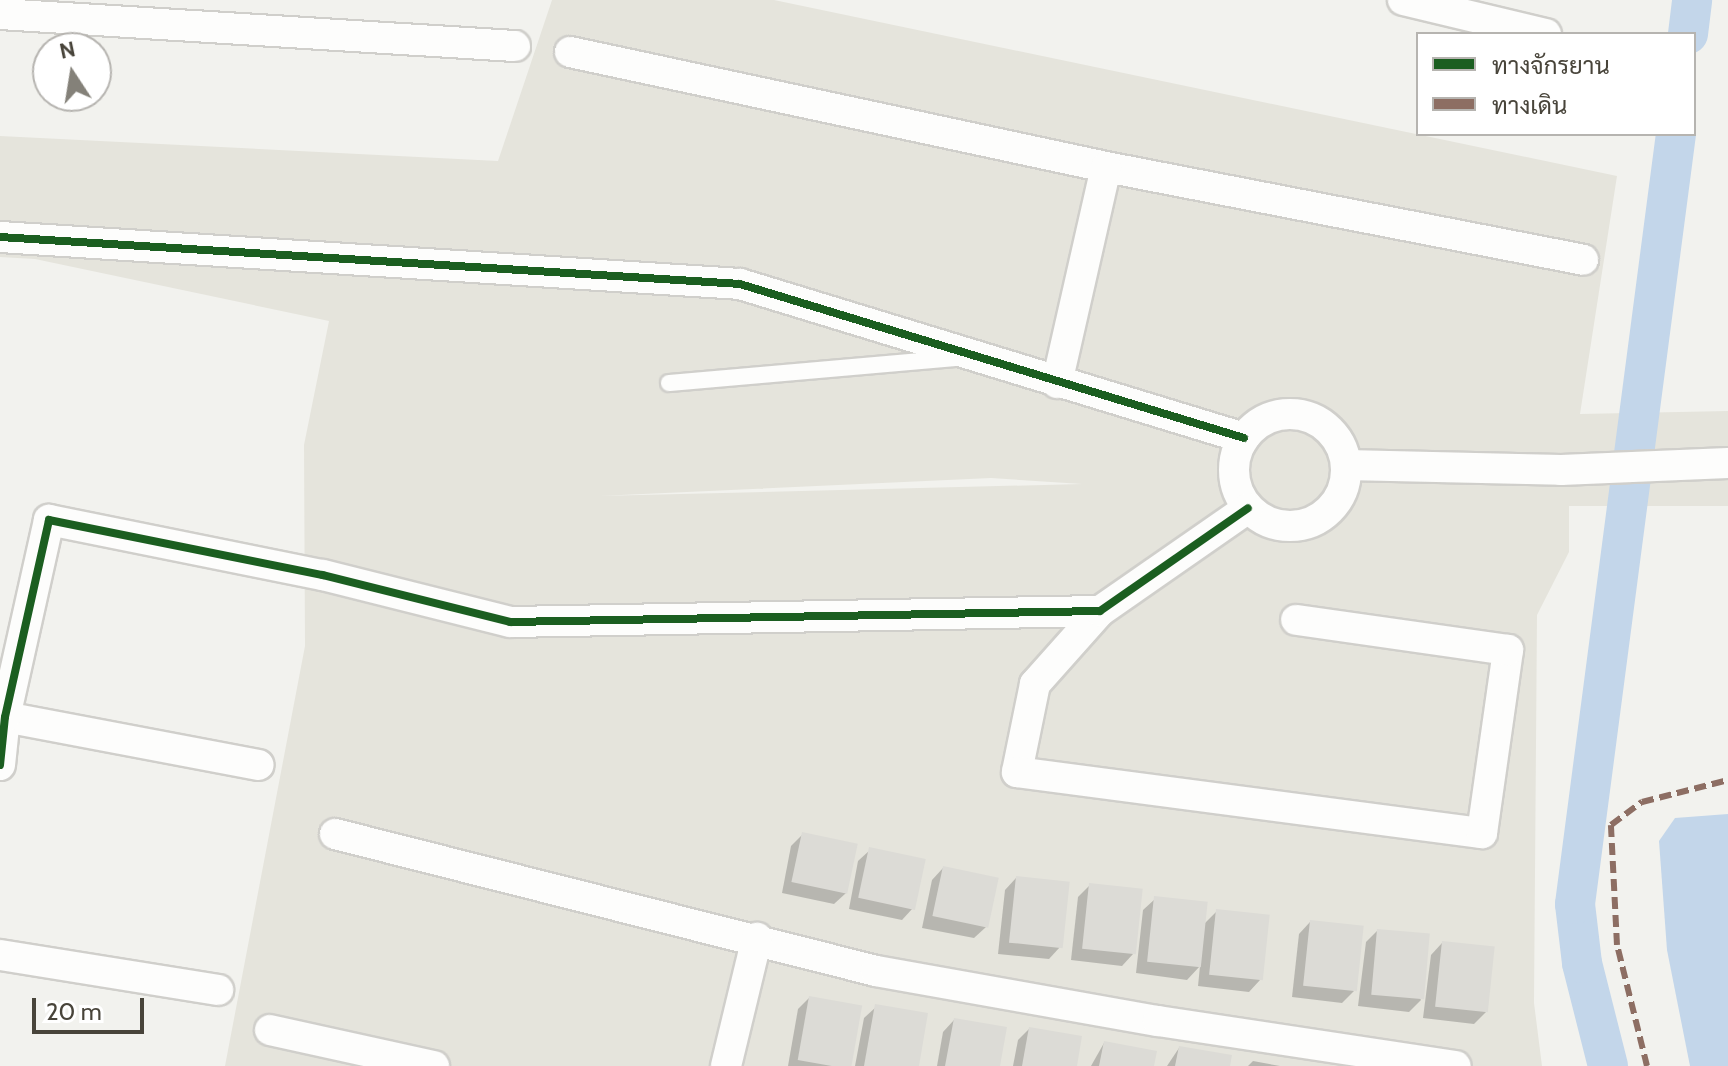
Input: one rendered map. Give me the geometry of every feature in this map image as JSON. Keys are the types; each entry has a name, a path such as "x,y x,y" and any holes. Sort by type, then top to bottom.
{"street":[{"path":"1403,0 1538,32"},
{"path":"0,14 515,46"},
{"path":"570,52 1106,167 1583,260"},
{"path":"1057,383 1106,167"},
{"path":"0,237 740,284 1244,438"},
{"path":"1273,416 1309,417 1337,439 1346,465 1342,492 1317,519 1280,526 1248,508 1233,473 1244,438 1273,416"},
{"path":"1346,465 1561,470 1728,463"},
{"path":"1248,508 1100,611 1035,684 1017,772 1482,833 1508,650 1296,620"},
{"path":"0,765 5,717 49,520 323,575 510,622 1100,611"},
{"path":"5,717 259,765"},
{"path":"335,834 757,938 876,971 1158,1021 1456,1066"},
{"path":"726,1066 757,938"},
{"path":"0,955 218,990"},
{"path":"270,1030 434,1066"}],"lane":[{"path":"669,383 973,357"}],"shaded area":[{"path":"552,0 774,0 1617,176 1580,414 1728,411 1728,506 1569,506 1569,552 1537,615 1534,1003 1542,1066 225,1066 305,646 304,445 329,321 35,259 0,257 0,136 498,161","holes":["991,478 1082,484 600,496"]}],"water":[{"path":"1728,814 1728,1066 1690,1066 1667,950 1659,841 1675,818"}],"building":[{"path":"802,832 858,844 847,894 791,882"},
{"path":"869,847 926,859 915,910 858,898"},
{"path":"943,866 999,878 988,928 932,916"},
{"path":"1016,876 1070,882 1063,948 1009,943"},
{"path":"1089,883 1143,889 1136,954 1082,949"},
{"path":"1154,896 1208,902 1201,967 1147,962"},
{"path":"1216,909 1270,915 1263,980 1209,975"},
{"path":"1310,920 1364,926 1357,991 1303,986"},
{"path":"1377,929 1430,934 1424,999 1371,995"},
{"path":"1442,941 1495,947 1488,1012 1435,1007"},
{"path":"809,996 862,1005 851,1066 798,1060"},
{"path":"875,1004 928,1013 919,1066 864,1066"},
{"path":"954,1018 1007,1027 1000,1066 945,1066"},
{"path":"1029,1027 1082,1036 1077,1066 1022,1066"},
{"path":"1104,1041 1157,1051 1154,1066 1099,1066"},
{"path":"1179,1046 1232,1055 1230,1066 1175,1066"}],"waterway":[{"path":"1688,32 1692,0"},
{"path":"1608,1066 1582,963 1575,904 1676,136"}],"marked path":[{"path":"1647,1066 1617,945 1611,825 1642,802 1728,780"}],"cycle path":[{"path":"0,237 740,284 1244,438"},
{"path":"0,765 5,717 49,520 323,575 510,622 1100,611 1248,508"}]}
